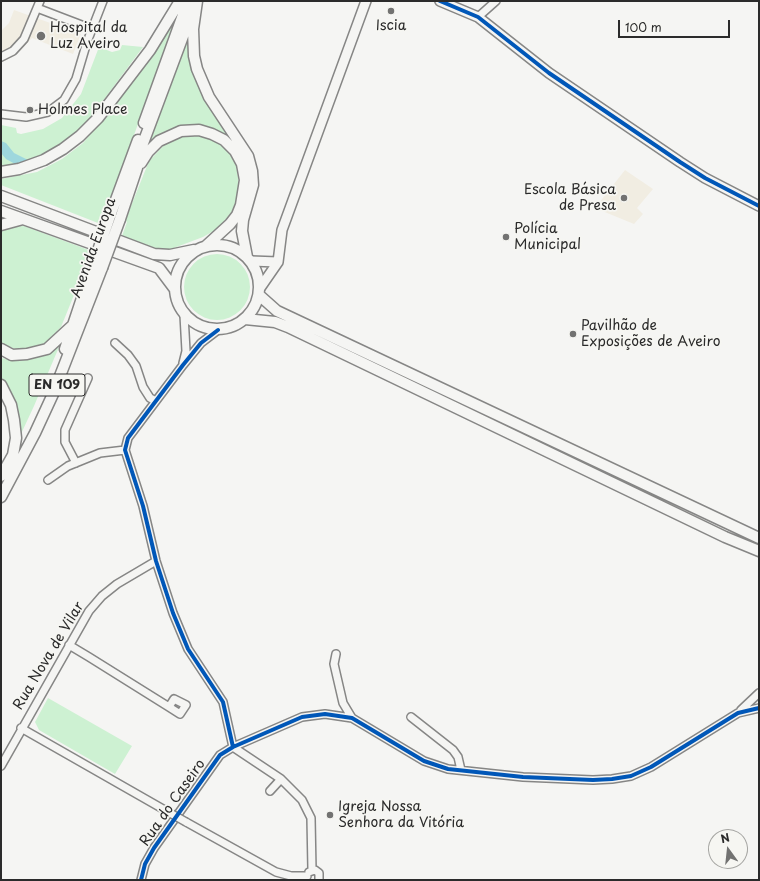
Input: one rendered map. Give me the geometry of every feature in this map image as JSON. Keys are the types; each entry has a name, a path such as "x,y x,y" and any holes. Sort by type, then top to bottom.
{"main road":[{"path":"1,172 19,169 44,160 80,136 98,118 150,50 180,1"},
{"name":"Avenida Europa","path":"1,497 36,433 53,394 97,267 110,216 188,1"},
{"path":"1,211 159,268 174,288 179,307 184,315 200,326 218,330 228,328 244,319 251,312 259,292 259,278 249,259 242,231 243,220 253,185 252,171 248,156 209,97 197,69 194,56 193,29 197,1"},
{"name":"Avenida Europa","path":"1,483 46,395 97,267 120,220 138,168 142,146 197,1"},
{"path":"138,168 148,152 159,141 181,131 199,130 224,140 235,151 242,164 245,180 241,205 230,224 202,248 189,255 178,270 174,288"},
{"path":"1,196 154,254 170,255 225,245 234,248 249,259"},
{"path":"1,203 18,203"},
{"path":"1,225 23,219"},
{"path":"259,292 277,311 759,538"},
{"path":"244,319 275,322 288,327 725,537 759,551"},
{"path":"1,349 12,355 27,354 47,349 73,325"},
{"path":"1,385 11,405 16,438 13,455 1,476"}],"street":[{"path":"1,114 26,117 48,112 64,100 76,79 92,29 103,1"},
{"path":"259,292 278,262 282,230 366,1"},
{"path":"440,1 478,17 549,73 680,162 705,178 759,206"},
{"path":"478,17 496,1"},
{"path":"1,57 13,51 20,44 30,28 38,4 92,29"},
{"path":"249,259 278,262"},
{"path":"183,365 186,351 184,315"},
{"path":"21,728 276,872 307,878 312,870 311,818 302,800 281,779 233,747 223,702 188,649 173,613 156,561 139,492 125,450 128,438 183,365 201,343 218,330"},
{"path":"115,343 128,355 136,366 143,387 150,398 156,401"},
{"path":"76,463 65,442 65,430 88,378"},
{"path":"48,480 76,463 100,453 125,450"},
{"name":"Rua Nova de Vilar","path":"1,766 21,728 89,611 102,596 117,584 156,561"},
{"path":"69,645 169,707"},
{"path":"336,654 334,664 343,703 352,718 424,761 438,766 523,777 593,780 631,776 661,762 738,713 759,693"},
{"path":"738,713 759,708"},
{"name":"Rua do Caseiro","path":"141,880 145,864 151,854 183,805 220,755 233,747 302,717 325,714 352,718"},
{"path":"411,717 453,750 458,756 461,770"},
{"path":"270,791 281,779"},
{"path":"312,870 318,873 320,880"}],"shaded area":[{"name":"Hospital da Luz Aveiro","path":"14,10 81,34 73,54 32,38 17,54 1,63 1,31 9,23"},
{"name":"Escola Básica de Presa","path":"625,170 653,189 637,208 643,214 634,224 595,208"}],"green space":[{"path":"176,18 124,163 104,214 101,213 98,223 1,185 1,179 37,172 62,159 83,143 107,114"},
{"path":"187,40 192,69 237,145 218,132 198,126 177,127 149,142"},
{"path":"122,45 143,47 82,129 43,157 1,169 1,125 16,128 17,133 21,134 43,129 62,118 81,94 99,47 112,52 120,50"},
{"path":"204,135 218,142 228,151 236,165 239,184 238,197 231,213 217,229 203,237 171,249 158,249 122,236 127,222 125,221 149,161 165,144 184,136"},
{"path":"24,226 89,250 85,262 87,263 61,327 45,343 29,348 16,349 1,344 1,232 9,227"},
{"path":"210,254 224,254 236,259 245,268 250,280 248,300 241,311 224,320 210,320 198,315 189,306 184,294 184,280 189,268 198,259"},
{"path":"59,347 20,436 7,390 1,378 1,358 26,360 46,354"},
{"path":"48,698 132,746 115,774 39,730 35,722"}],"water":[{"path":"1,141 6,143 14,153 30,161 17,165 6,159 1,153"}],"cycle path":[{"path":"440,1 478,17 549,73 680,162 705,178 759,206"},
{"path":"218,330 201,343 183,365 128,438 125,450 143,506 156,561 173,613 188,649 223,702 233,747"},
{"path":"141,880 145,864 154,848 220,755 233,747 302,717 325,714 352,718 424,761 448,769 523,777 593,780 631,776 651,767 738,713 759,708"}],"place":[{"name":"Iscia","path":"391,11"},
{"name":"Hospital da Luz Aveiro","path":"41,36"},
{"name":"Holmes Place","path":"30,110"},
{"name":"Escola Básica de Presa","path":"624,198"},
{"name":"Polícia Municipal","path":"506,237"},
{"name":"Pavilhão de Exposições de Aveiro","path":"573,334"},
{"name":"Igreja Nossa Senhora da Vitória","path":"330,815"}]}
